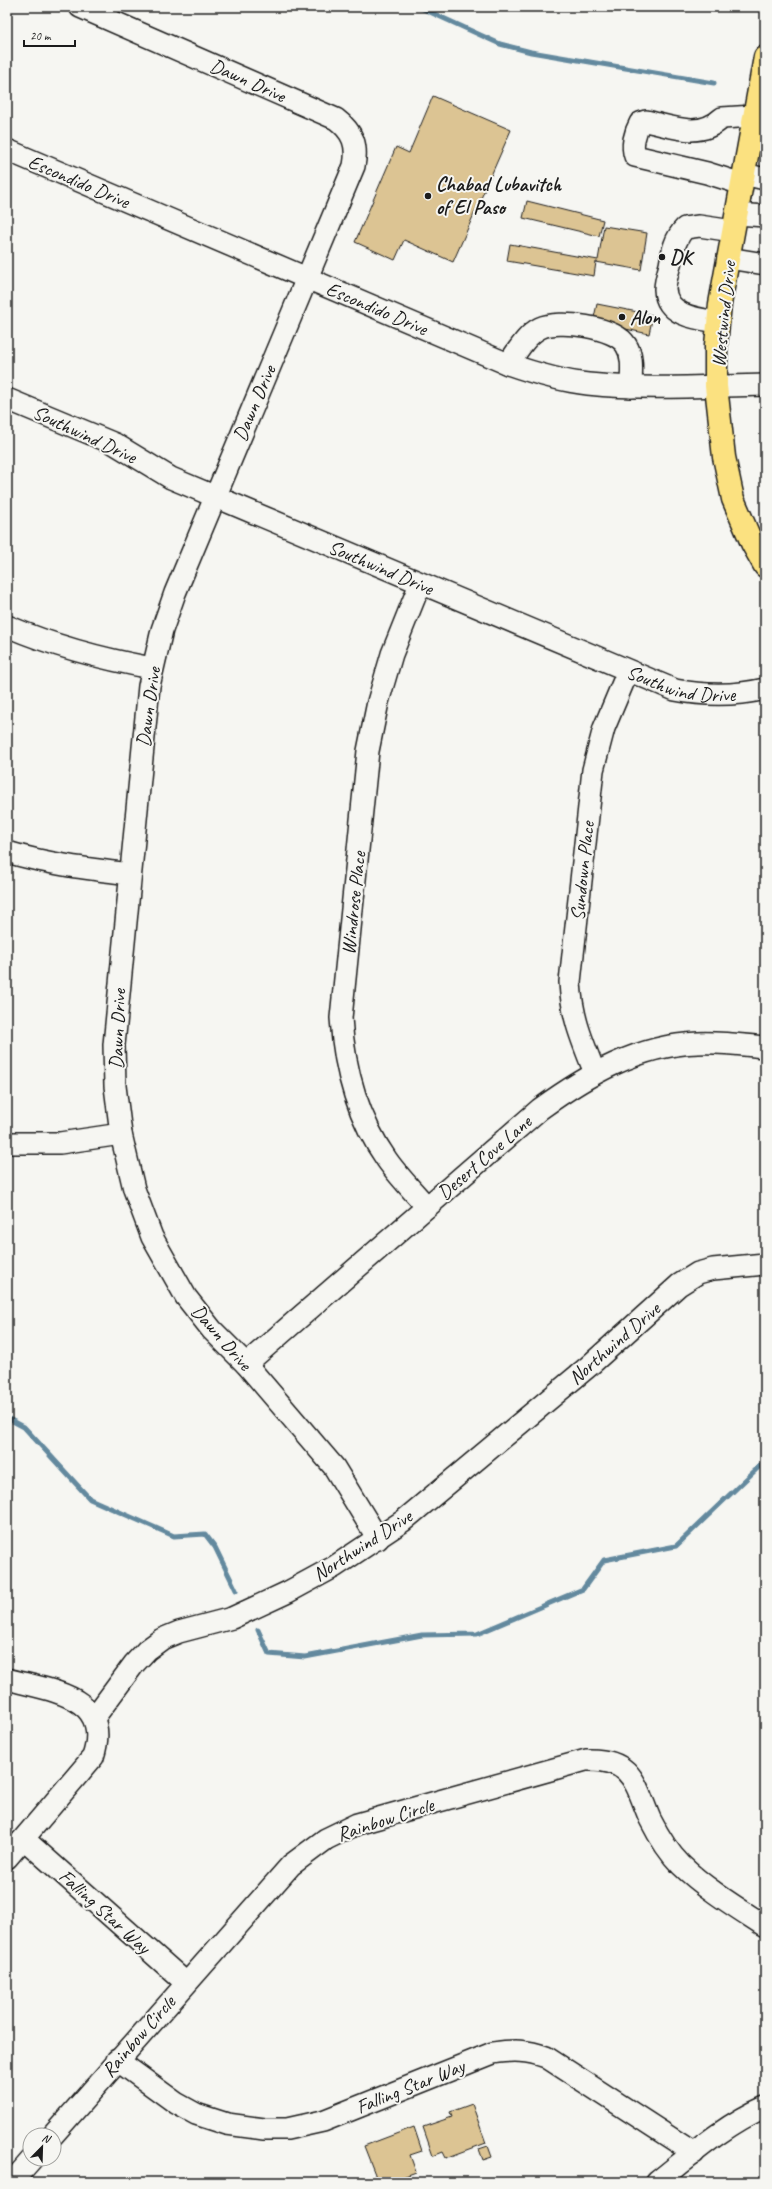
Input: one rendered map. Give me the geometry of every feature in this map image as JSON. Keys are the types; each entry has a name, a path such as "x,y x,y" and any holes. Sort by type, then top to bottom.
{"main road":[{"name":"Westwind Drive","path":"765,57 728,258 718,322 716,386 722,443 733,499 752,543 765,566"}],"street":[{"name":"Dawn Drive","path":"80,7 336,119 348,130 354,140 356,154 354,166 215,496 175,593 162,630 152,668 130,874 114,1045 115,1086 121,1134 134,1189 152,1237 168,1267 186,1297 212,1330 246,1364 334,1467 378,1539"},
{"path":"754,116 722,118 714,125 703,130 687,130 646,121 640,123 637,128 633,150 636,156 707,173 743,179 765,179"},
{"name":"Escondido Drive","path":"7,150 508,364 556,378 587,384 631,387 765,385"},
{"path":"718,322 692,318 680,313 667,299 665,289 672,248 685,228 735,223 765,216"},
{"path":"728,258 765,264"},
{"path":"508,364 528,338 542,327 552,324 607,331 616,335 626,344 631,357 631,387"},
{"name":"Southwind Drive","path":"7,399 114,444 171,478 675,690 697,694 728,695 765,689"},
{"name":"Windrose Place","path":"420,584 392,654 378,702 368,752 340,1018 342,1045 356,1104 373,1139 388,1162 427,1207"},
{"path":"7,626 60,646 105,659 152,668"},
{"name":"Sundown Place","path":"595,1073 576,1025 570,982 593,770 604,728 628,671"},
{"path":"7,852 75,868 130,874"},
{"name":"Desert Cove Lane","path":"246,1364 540,1109 572,1086 626,1058 674,1046 697,1043 724,1043 765,1047"},
{"path":"7,1143 60,1143 121,1134"},
{"name":"Northwind Drive","path":"94,1718 134,1664 147,1650 162,1640 179,1632 232,1618 288,1592 334,1567 378,1539 456,1478 589,1366 679,1285 698,1273 713,1269 765,1264"},
{"path":"7,1679 74,1698 87,1708 94,1718 98,1731 97,1745 93,1757 7,1858"},
{"name":"Rainbow Circle","path":"60,2127 117,2060 291,1865 326,1839 357,1824 586,1760 600,1759 618,1765 633,1778 640,1790 650,1819 663,1843 680,1864 703,1884 765,1926"},
{"name":"Falling Star Way","path":"24,1838 186,1983"},
{"name":"Falling Star Way","path":"117,2060 171,2100 196,2114 241,2127 287,2129 323,2121 493,2053 514,2050 530,2051 546,2057 694,2153"},
{"path":"657,2182 727,2127 745,2116 765,2108"},
{"path":"12,2182 25,2167"}],"building":[{"name":"Chabad Lubavitch of El Paso","path":"433,96 511,130 453,262 404,240 395,260 355,242 396,147 409,153"},
{"path":"527,201 603,220 599,236 523,218"},
{"path":"604,226 647,233 641,270 596,262 594,276 507,261 510,244 598,260"},
{"path":"597,304 653,315 649,334 593,322"},
{"path":"472,2104 486,2143 446,2158 443,2152 433,2156 423,2127 452,2117 450,2112"},
{"path":"414,2127 422,2151 410,2155 416,2172 389,2182 378,2182 364,2146"},
{"path":"488,2146 492,2157 483,2160 479,2149"}],"waterway":[{"path":"419,7 500,44 531,52 714,83"},
{"path":"7,1418 24,1427 90,1499 174,1536 205,1534 215,1547 236,1590"},
{"path":"258,1630 269,1654 305,1657 422,1635 477,1634 583,1589 604,1560 676,1546 765,1461"}],"place":[{"name":"Chabad Lubavitch of El Paso","path":"428,196"},
{"name":"DK","path":"662,257"},
{"name":"Alon","path":"622,317"}]}
